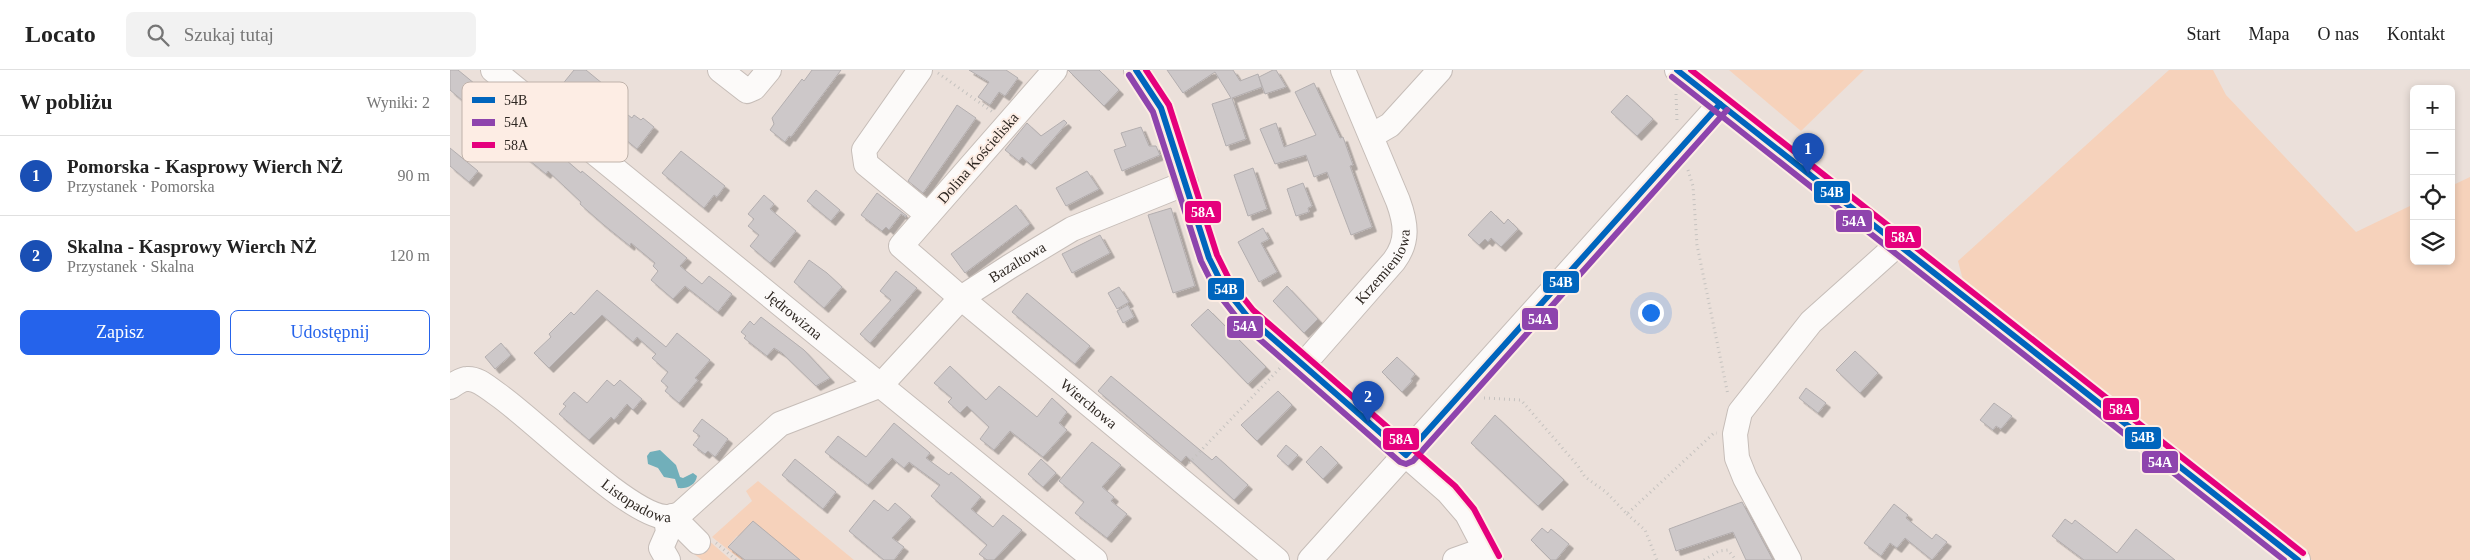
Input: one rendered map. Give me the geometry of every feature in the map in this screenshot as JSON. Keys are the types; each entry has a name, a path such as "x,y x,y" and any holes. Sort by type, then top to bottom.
{"street":[{"name":"Jędrowizna","path":"493,70 508,82"},
{"path":"720,70 747,91 754,88 768,70"},
{"path":"920,70 864,150 863,157 866,164 928,215"},
{"name":"Dolina Kościeliska","path":"901,246 1055,70"},
{"path":"1136,70 1161,108 1209,258 1223,286 1247,316 1294,364 1406,455 1448,492 1466,514 1488,555 1455,560"},
{"name":"Krzemieniowa","path":"1294,364 1394,261 1405,241 1402,212 1344,70"},
{"path":"1371,136 1390,125 1440,70"},
{"path":"1677,70 2298,560"},
{"path":"1310,560 1720,104"},
{"name":"Jędrowizna","path":"606,162 1095,560"},
{"name":"Bazaltowa","path":"881,385 960,298 1072,229 1186,182"},
{"path":"1790,560 1745,478 1737,458 1736,434 1740,412 1811,322 1897,245"},
{"name":"Wierchowa","path":"901,246 960,298 1277,560"},
{"name":"Listopadowa","path":"450,387 467,379 478,381 508,402 619,493 645,510 669,517 680,514 780,424 881,385"},
{"path":"668,560 661,548 668,532 669,517 705,541"}],"path":[{"path":"934,70 996,115"},
{"path":"1676,93 1678,132"},
{"path":"1688,170 1693,186 1697,245 1729,396"},
{"path":"1187,466 1294,364"},
{"path":"1484,398 1521,400 1578,466 1585,477 1606,492 1626,514 1645,530 1657,560"},
{"path":"1626,514 1714,433 1736,434"},
{"path":"705,541 736,560"},
{"path":"1704,560 1719,551 1728,550 1736,560"}],"shaded area":[{"path":"1729,70 1864,70 1801,131"},
{"path":"2169,70 2213,70 2226,95 2356,232 2410,206 2410,265 2455,265 2455,184 2470,177 2470,560 2312,560 1964,284 1958,261"},
{"path":"758,481 854,560 800,560 737,536 728,546 744,559 741,560 712,537 752,501 746,491"},
{"path":"708,540 731,560 702,560 694,554"}],"water":[{"path":"660,450 676,465 680,477 683,478 693,473 697,476 693,484 685,488 678,488 675,479 664,477 658,468 648,464 647,456 650,452"}],"building":[{"path":"450,70 458,70 473,82 462,82 462,100 450,90"},
{"path":"574,70 586,70 601,82 564,82"},
{"path":"812,70 841,70 791,137 789,136 785,142 770,130 774,124 772,118 802,79 804,81"},
{"path":"969,70 1006,70 1018,78 1005,96 999,92 990,105 978,97 989,82"},
{"path":"1068,70 1099,70 1119,90 1104,106"},
{"path":"1167,70 1233,70 1240,81 1258,74 1262,87 1232,98 1246,139 1226,146 1212,104 1231,98 1215,72 1183,93"},
{"path":"1276,70 1286,87 1265,94 1259,77"},
{"path":"1314,83 1340,138 1343,137 1353,165 1350,166 1372,227 1351,235 1327,172 1314,177 1306,155 1275,164 1260,129 1276,123 1284,147 1316,135 1295,92"},
{"path":"1627,95 1653,119 1637,136 1611,112"},
{"path":"957,105 976,118 923,193 908,181"},
{"path":"628,115 632,118 634,115 641,120 643,118 654,127 637,149 628,142"},
{"path":"1064,120 1067,123 1031,165 1022,157 1019,161 1005,150 1027,123 1041,136"},
{"path":"1141,127 1149,146 1156,146 1160,155 1122,171 1114,150 1126,146 1121,133"},
{"path":"450,148 462,158 462,162 467,162 478,171 469,182 450,166"},
{"path":"681,151 725,186 717,197 714,195 704,208 662,173"},
{"path":"531,162 568,162 581,173 582,171 687,258 680,266 702,284 709,276 732,294 718,312 685,286 673,299 651,280 658,271 653,266 655,263 631,243 630,246 604,225 580,204 581,202 548,171 546,174"},
{"path":"1253,168 1267,209 1248,216 1234,175"},
{"path":"1087,171 1099,189 1066,206 1056,188"},
{"path":"1303,183 1312,206 1308,208 1309,212 1296,216 1287,189"},
{"path":"816,190 840,210 831,221 807,201"},
{"path":"877,193 907,216 901,214 889,230 886,227 882,231 861,215"},
{"path":"764,195 774,204 770,209 796,231 770,263 750,246 759,235 748,226 754,219 748,214"},
{"path":"1016,205 1030,224 965,273 951,254"},
{"path":"1171,208 1195,286 1173,293 1148,215"},
{"path":"1491,211 1504,224 1508,219 1518,229 1501,247 1491,238 1488,242 1485,239 1479,245 1468,235"},
{"path":"1263,228 1269,239 1261,243 1277,272 1259,282 1238,242"},
{"path":"1100,235 1110,253 1072,273 1062,254"},
{"path":"809,260 842,287 824,308 794,282"},
{"path":"896,271 917,288 870,343 860,334 891,300 880,291"},
{"path":"1287,286 1318,319 1304,333 1273,301"},
{"path":"1119,287 1129,302 1117,309 1108,293"},
{"path":"597,290 666,347 677,333 710,360 695,378 698,380 679,403 665,391 668,387 661,381 668,372 652,358 656,354 637,337 633,342 602,315 549,368 534,353 551,337 549,334 571,312 574,315"},
{"path":"1027,293 1090,346 1075,364 1012,312"},
{"path":"1128,305 1134,317 1123,323 1117,311"},
{"path":"1208,309 1266,367 1248,384 1191,325"},
{"path":"761,317 804,350 830,378 816,386 782,353 774,348 767,356 744,338 746,336 741,332 750,321 754,325"},
{"path":"501,343 511,355 495,369 485,357"},
{"path":"1855,351 1878,373 1860,393 1836,370"},
{"path":"1397,357 1415,374 1411,379 1412,381 1402,392 1382,372"},
{"path":"950,366 986,400 999,386 1037,417 1052,398 1067,412 1059,423 1067,430 1043,457 1010,431 994,450 980,439 989,427 967,406 960,413 948,402 952,398 934,383"},
{"path":"1111,376 1212,460 1216,456 1248,485 1234,500 1186,456 1181,462 1098,391"},
{"path":"607,380 614,386 620,380 642,399 633,410 627,404 614,420 611,417 589,440 559,414 566,406 563,404 574,392 587,403"},
{"path":"1806,388 1826,403 1818,413 1799,398"},
{"path":"1278,391 1292,405 1257,441 1241,425"},
{"path":"1994,403 2012,416 2001,429 1996,426 1993,430 1980,420"},
{"path":"1495,415 1564,480 1538,506 1471,443"},
{"path":"702,419 728,439 715,457 708,451 705,454 693,445 700,436 693,431"},
{"path":"894,423 930,453 926,458 949,475 951,472 981,497 971,509 993,527 1003,515 1022,530 994,560 987,560 979,554 987,545 931,496 940,485 909,462 904,468 892,458 868,485 825,452 838,436 866,457"},
{"path":"1092,442 1121,465 1102,487 1114,497 1111,501 1127,514 1107,538 1075,513 1084,502 1059,481"},
{"path":"1286,445 1298,455 1288,466 1277,456"},
{"path":"1321,446 1338,463 1323,479 1306,462"},
{"path":"795,459 836,492 823,509 782,475"},
{"path":"1041,459 1056,473 1043,487 1028,474"},
{"path":"874,500 888,511 895,503 911,517 892,538 904,547 894,560 884,560 849,531"},
{"path":"1742,502 1773,560 1746,560 1733,532 1676,551 1669,529"},
{"path":"1894,504 1908,515 1906,518 1932,539 1936,534 1947,542 1932,560 1905,538 1897,548 1890,543 1881,556 1864,543"},
{"path":"2065,519 2072,524 2075,520 2117,553 2136,529 2175,560 2084,560 2052,536"},
{"path":"753,521 800,560 745,560 728,547"},
{"path":"1542,528 1548,533 1551,529 1569,544 1556,560 1551,560 1531,540"}],"transit line":[{"name":"54B","path":"1136,70 1161,108 1209,258 1223,286 1247,316 1406,455 1720,104"},
{"name":"58A","path":"1146,70 1169,105 1217,255 1230,281 1253,310 1455,486 1474,509 1499,556"},
{"name":"54B","path":"1677,70 2298,560"},
{"name":"58A","path":"1691,70 2303,553"},
{"name":"54A","path":"1129,75 1153,112 1201,261 1216,291 1241,323 1400,462 1406,464 1413,461 1727,110"},
{"name":"54A","path":"1672,77 2284,560"}],"place":[{"name":"Pomorska - Kasprowy Wierch NŻ","path":"1808,174"},
{"name":"Skalna - Kasprowy Wierch NŻ","path":"1368,422"}]}
